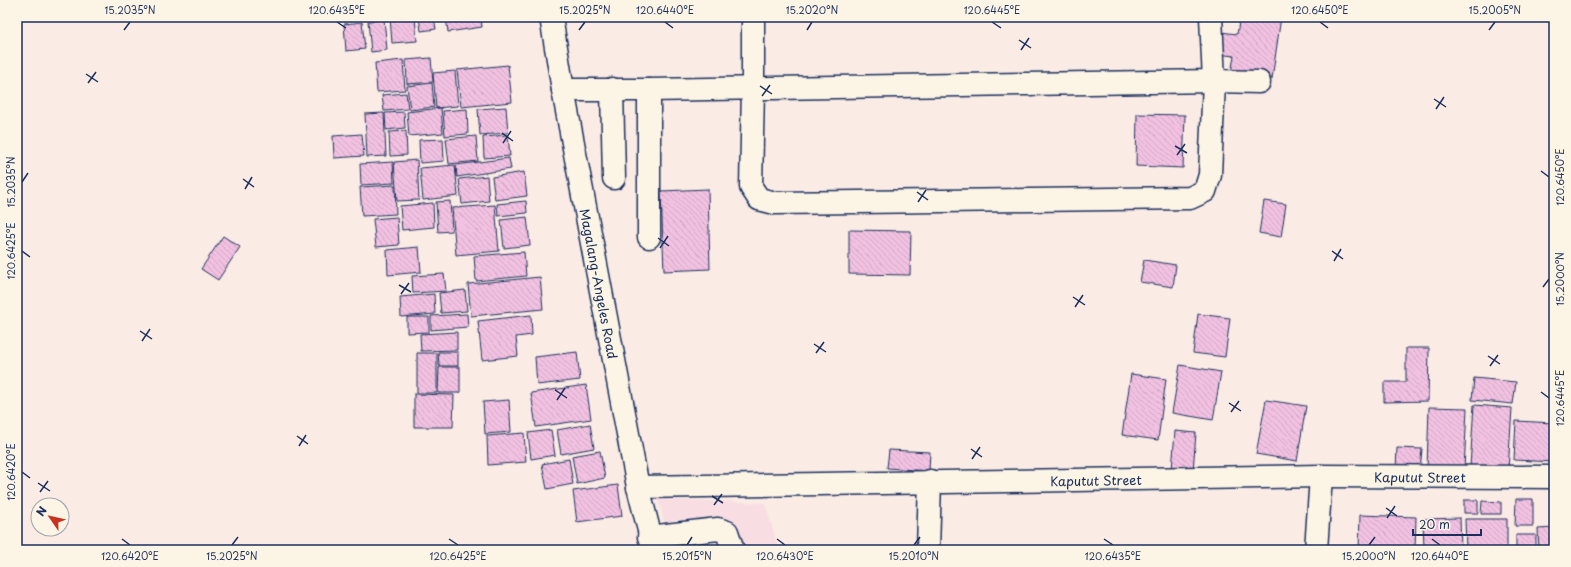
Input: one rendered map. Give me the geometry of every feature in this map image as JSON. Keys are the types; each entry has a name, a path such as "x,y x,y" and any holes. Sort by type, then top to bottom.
{"street":[{"name":"Magalang-Angeles Road","path":"551,17 563,90 638,487 652,544"},
{"path":"753,17 754,88 751,187 759,199 775,203 1190,198 1205,191 1210,176 1214,81 1211,17"},
{"path":"563,90 1214,81 1259,82"},
{"path":"612,89 614,178"},
{"path":"649,90 649,237"},
{"path":"1316,550 1321,476"},
{"name":"Kaputut Street","path":"638,487 930,481 1321,476 1554,477"},
{"path":"928,550 930,481"},
{"path":"652,544 718,529 727,532 733,550"}],"shaded area":[{"path":"658,499 765,503 779,550 672,550"}],"building":[{"path":"346,17 368,17 368,18 347,20"},
{"path":"390,17 415,17 417,41 392,43"},
{"path":"419,17 434,17 436,29 421,31"},
{"path":"446,17 481,17 482,27 448,32"},
{"path":"1240,17 1281,17 1272,79 1231,73 1234,56 1217,54 1220,32 1237,34"},
{"path":"384,19 387,50 371,52 368,21"},
{"path":"362,22 365,49 346,51 344,24"},
{"path":"431,58 433,82 407,84 406,60"},
{"path":"403,60 405,90 377,92 375,63"},
{"path":"508,65 512,102 461,107 457,70"},
{"path":"455,71 458,106 436,108 433,73"},
{"path":"432,83 434,107 410,110 407,86"},
{"path":"406,93 408,109 384,111 382,95"},
{"path":"506,107 508,133 480,135 478,109"},
{"path":"441,108 443,133 409,136 407,112"},
{"path":"467,109 468,134 445,136 443,111"},
{"path":"404,112 405,128 386,130 385,113"},
{"path":"384,113 386,156 367,157 365,114"},
{"path":"1137,114 1185,115 1183,168 1136,166"},
{"path":"406,131 407,155 390,156 389,132"},
{"path":"362,134 364,156 334,158 333,136"},
{"path":"508,135 510,156 484,158 483,137"},
{"path":"476,136 478,161 449,164 446,139"},
{"path":"443,139 444,161 420,163 419,140"},
{"path":"509,158 511,169 457,177 456,165"},
{"path":"417,160 419,200 397,201 394,162"},
{"path":"393,162 394,183 361,185 360,164"},
{"path":"455,165 458,196 423,200 420,168"},
{"path":"524,172 527,196 495,200 492,177"},
{"path":"487,176 489,201 462,204 459,179"},
{"path":"395,185 396,214 362,216 360,187"},
{"path":"708,189 710,269 664,271 661,191"},
{"path":"450,201 452,231 438,232 436,202"},
{"path":"526,201 527,213 498,216 497,204"},
{"path":"1264,201 1286,204 1281,237 1259,233"},
{"path":"433,203 434,227 402,230 400,206"},
{"path":"495,205 499,251 456,255 452,208"},
{"path":"397,217 399,245 376,247 373,219"},
{"path":"527,217 530,245 504,248 501,220"},
{"path":"849,230 911,231 910,275 849,274"},
{"path":"223,236 240,247 218,280 201,269"},
{"path":"419,247 421,272 388,275 387,250"},
{"path":"524,252 526,276 476,281 474,256"},
{"path":"1144,260 1176,265 1173,287 1140,282"},
{"path":"444,274 446,291 413,293 412,276"},
{"path":"540,277 543,309 471,316 468,284"},
{"path":"465,290 467,311 441,313 439,293"},
{"path":"434,294 435,314 401,317 400,297"},
{"path":"467,314 468,327 431,330 431,316"},
{"path":"1198,314 1230,318 1225,357 1193,353"},
{"path":"531,315 532,335 516,337 518,356 482,360 478,321"},
{"path":"407,317 429,317 429,332 407,333"},
{"path":"457,332 457,350 421,351 420,334"},
{"path":"1406,348 1429,348 1428,401 1384,402 1384,382 1406,382"},
{"path":"438,352 458,352 458,366 439,366"},
{"path":"577,352 580,380 537,385 535,357"},
{"path":"417,353 437,353 437,393 417,393"},
{"path":"1180,365 1221,372 1213,420 1172,413"},
{"path":"439,367 460,367 460,393 438,393"},
{"path":"1131,374 1166,379 1158,440 1122,435"},
{"path":"1474,378 1516,382 1513,404 1472,400"},
{"path":"586,385 591,419 536,427 531,393"},
{"path":"414,394 454,395 453,427 414,427"},
{"path":"509,400 511,432 485,434 483,402"},
{"path":"1266,400 1306,406 1297,461 1256,454"},
{"path":"1474,405 1512,408 1508,470 1470,467"},
{"path":"1429,407 1467,408 1464,470 1427,468"},
{"path":"1516,421 1554,423 1554,462 1514,460"},
{"path":"590,424 594,448 561,454 557,430"},
{"path":"551,430 555,455 531,459 528,433"},
{"path":"1175,431 1196,433 1193,471 1172,470"},
{"path":"524,433 526,462 488,465 487,436"},
{"path":"1397,448 1422,449 1420,470 1396,468"},
{"path":"889,450 930,452 929,471 887,468"},
{"path":"600,451 605,478 577,484 572,456"},
{"path":"569,459 573,484 547,489 542,464"},
{"path":"618,485 622,516 577,522 573,491"},
{"path":"1516,499 1533,499 1533,526 1515,526"},
{"path":"1464,500 1478,500 1478,513 1464,513"},
{"path":"1482,501 1501,502 1501,514 1481,514"},
{"path":"1360,515 1416,517 1415,550 1359,550"},
{"path":"1460,518 1461,550 1424,550 1423,519"},
{"path":"1465,519 1507,519 1507,550 1466,550"},
{"path":"1554,528 1554,550 1539,550 1538,529"},
{"path":"1516,535 1536,535 1536,550 1516,550"}]}
